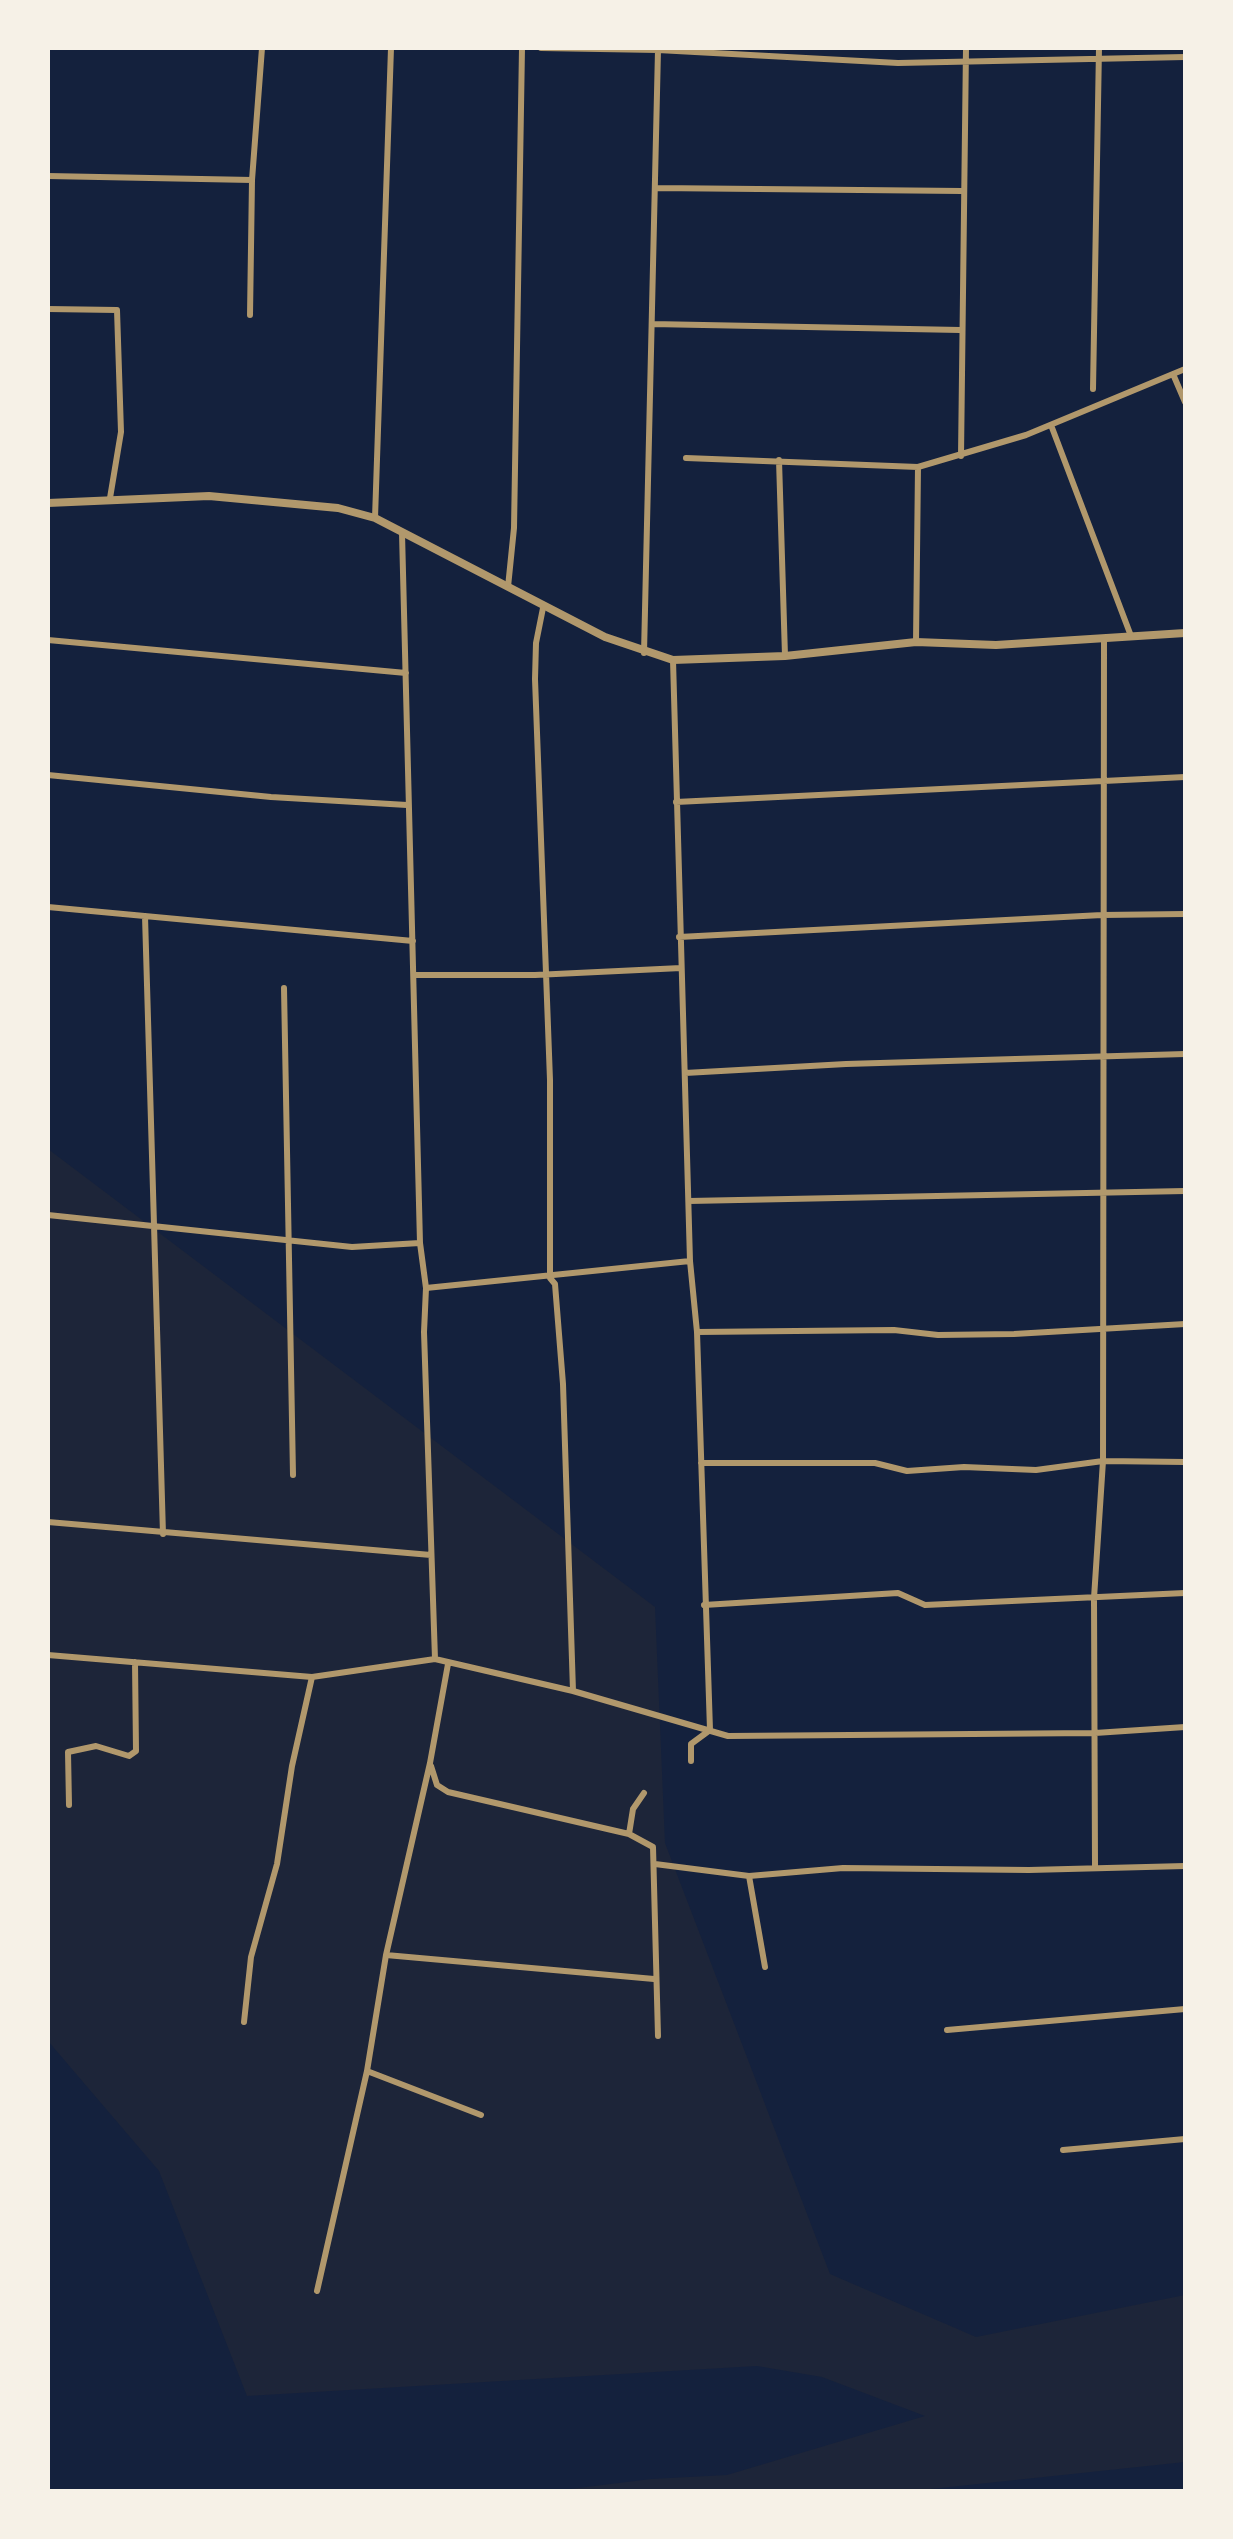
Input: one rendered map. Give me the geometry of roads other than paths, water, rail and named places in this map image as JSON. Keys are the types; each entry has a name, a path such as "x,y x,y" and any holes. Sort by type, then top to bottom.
{"street":[{"path":"250,315 252,180 262,48"},
{"path":"375,518 391,48"},
{"path":"508,587 514,528 522,48"},
{"path":"541,48 707,50 838,59 966,63 1185,57"},
{"path":"838,48 838,59"},
{"path":"961,456 960,330 966,48"},
{"path":"1093,389 1099,48"},
{"path":"644,653 658,50"},
{"path":"48,176 252,180"},
{"path":"656,188 962,191"},
{"path":"48,309 117,310 121,432 110,498"},
{"path":"652,324 960,330"},
{"path":"686,458 918,467 961,456 1051,425 1185,369"},
{"path":"1173,374 1185,402"},
{"path":"1051,425 1131,636"},
{"path":"779,460 785,656"},
{"path":"916,642 918,467"},
{"path":"48,503 169,496 258,500 317,505 375,518 543,608 644,653 673,660 785,656 916,642 996,645 1185,633"},
{"path":"402,533 407,805 420,1243 426,1288 424,1332 435,1659"},
{"path":"543,608 536,643 535,679 550,1080 550,1278 556,1292 563,1384 573,1691"},
{"path":"1095,1866 1094,1598 1103,1461 1101,1059 1104,638"},
{"path":"48,640 406,673"},
{"path":"673,660 690,1261 697,1332 710,1730"},
{"path":"48,775 271,797 407,805"},
{"path":"676,802 1185,777"},
{"path":"48,907 413,941"},
{"path":"679,937 1102,915 1185,914"},
{"path":"145,916 163,1534"},
{"path":"414,975 545,975 681,968"},
{"path":"284,988 284,1119 290,1240 293,1475"},
{"path":"685,1073 846,1064 1101,1059 1185,1054"},
{"path":"689,1201 1185,1191"},
{"path":"48,1215 352,1247 420,1243"},
{"path":"426,1288 550,1278 690,1261"},
{"path":"697,1332 894,1330 938,1335 1185,1324"},
{"path":"701,1463 875,1463 907,1471 964,1467 1036,1470 1103,1461 1185,1462"},
{"path":"48,1522 431,1555"},
{"path":"704,1605 898,1593 925,1605 1185,1593"},
{"path":"48,1655 312,1677 435,1659 573,1691 728,1736 1095,1733 1185,1727"},
{"path":"69,1805 68,1752 96,1746 129,1756 136,1751 135,1662"},
{"path":"317,2291 367,2071 386,1955 430,1763 448,1664"},
{"path":"244,2022 251,1957 277,1864 292,1766 312,1677"},
{"path":"691,1761 691,1744 710,1730"},
{"path":"430,1763 437,1785 448,1792 629,1834 653,1847 654,1979 658,2036"},
{"path":"629,1834 633,1809 644,1793"},
{"path":"655,1864 749,1876 843,1868 1015,1870 1185,1866"},
{"path":"749,1876 765,1967"},
{"path":"386,1955 654,1979"},
{"path":"947,2030 1185,2009"},
{"path":"367,2071 481,2115"},
{"path":"1063,2150 1185,2139"}]}
